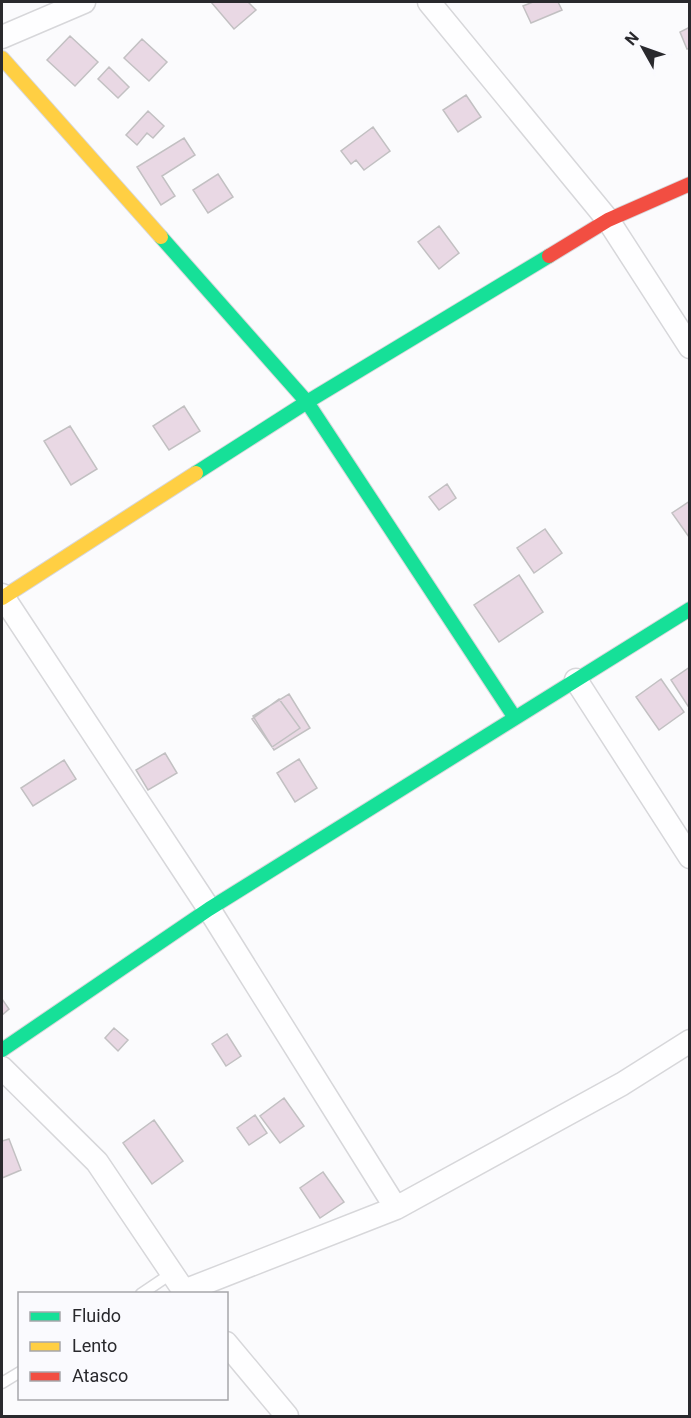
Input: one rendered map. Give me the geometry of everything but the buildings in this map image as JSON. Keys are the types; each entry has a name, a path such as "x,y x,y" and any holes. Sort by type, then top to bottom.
{"street":[{"path":"2,37 84,2"},
{"path":"429,2 608,220 690,347"},
{"path":"2,58 307,402 515,718"},
{"path":"396,1208 209,909 2,597 307,402 608,220 690,184"},
{"path":"2,1050 209,909 690,609"},
{"path":"576,680 690,857"},
{"path":"2,1068 97,1162 180,1286 396,1208 622,1084 690,1041"},
{"path":"228,1345 287,1416"}],"lane":[{"path":"147,1292 180,1286"},
{"path":"2,1383 18,1373"}],"traffic: fast":[{"path":"161,237 307,402 515,718"},
{"path":"196,473 307,402 549,256"},
{"path":"2,1050 209,909 690,609"}],"traffic: slow":[{"path":"2,58 161,237"},
{"path":"2,598 196,473"}],"traffic: jam":[{"path":"549,256 608,220 690,184"}]}
